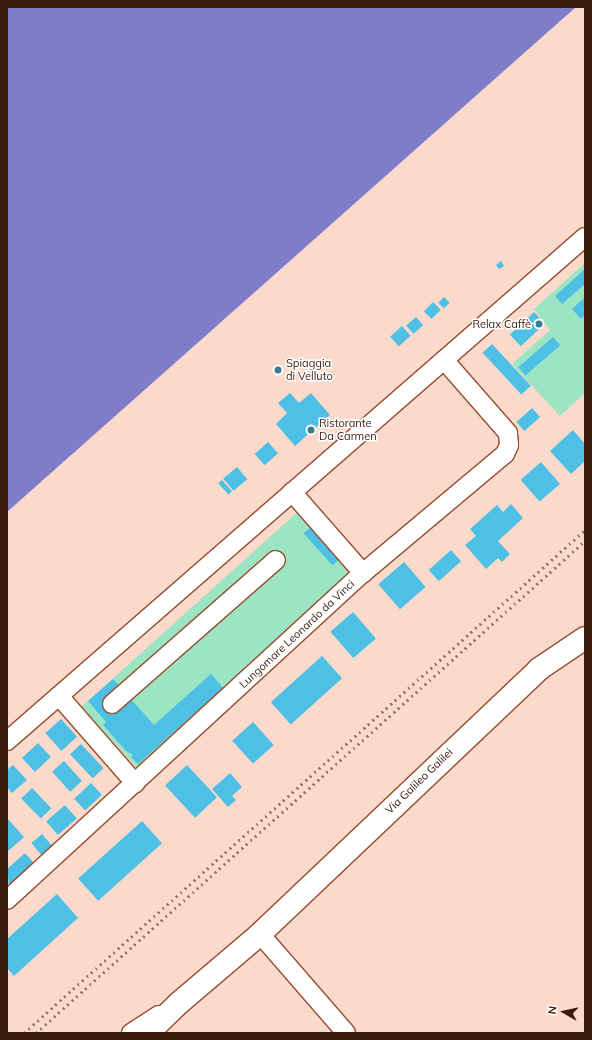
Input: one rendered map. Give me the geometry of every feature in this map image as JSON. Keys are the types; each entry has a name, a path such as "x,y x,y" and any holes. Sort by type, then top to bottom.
{"main road":[{"name":"Via Galileo Galilei","path":"148,1033 179,1003 260,934 539,669 585,638"}],"street":[{"path":"7,741 585,237"},
{"name":"Lungomare Leonardo da Vinci","path":"7,900 363,573 505,454 509,445 508,432 444,360"},
{"path":"292,492 363,573"},
{"path":"112,704 276,560"},
{"path":"59,696 135,783"},
{"path":"260,934 346,1033"},
{"name":"Via Galileo Galilei","path":"131,1033 179,1003"}],"green space":[{"path":"585,263 585,393 560,416 512,364 550,330 534,309"},
{"path":"301,509 356,570 137,767 82,706"}],"shaded area":[{"path":"7,7 576,7 7,512"}],"building":[{"path":"501,261 504,266 499,269 496,265"},
{"path":"585,269 585,284 562,304 555,296"},
{"path":"444,297 450,303 444,308 438,303"},
{"path":"585,297 585,315 581,319 572,309"},
{"path":"433,302 441,310 432,319 424,311"},
{"path":"534,312 545,324 521,346 510,335"},
{"path":"416,317 423,325 413,334 406,326"},
{"path":"402,326 411,336 399,346 390,337"},
{"path":"553,337 560,345 526,375 518,367"},
{"path":"492,344 531,386 521,395 482,353"},
{"path":"290,393 299,403 311,393 330,415 295,446 276,424 287,413 278,403"},
{"path":"532,408 540,417 524,431 516,422"},
{"path":"573,430 585,444 585,461 571,474 550,451"},
{"path":"268,442 278,453 265,465 255,454"},
{"path":"541,462 560,484 540,502 521,480"},
{"path":"237,467 247,479 233,491 223,479"},
{"path":"222,480 232,491 228,494 218,483"},
{"path":"511,504 523,518 498,541 510,554 502,562 498,558 486,569 465,545 476,536 470,529 497,505 503,512"},
{"path":"314,524 343,556 332,565 304,533"},
{"path":"451,550 461,561 439,581 429,570"},
{"path":"404,562 426,587 400,609 378,584"},
{"path":"353,612 376,638 353,658 330,632"},
{"path":"322,656 342,678 291,724 271,702"},
{"path":"211,674 223,688 138,764 131,757 133,755 126,751 103,725 106,722 88,701 113,679 154,725"},
{"path":"61,719 77,737 61,751 45,733"},
{"path":"253,722 274,745 253,764 232,741"},
{"path":"38,743 51,757 35,772 22,758"},
{"path":"81,744 104,768 93,778 70,754"},
{"path":"64,761 82,781 70,792 52,772"},
{"path":"13,765 27,780 12,793 7,787 7,770"},
{"path":"187,765 217,797 195,818 165,785"},
{"path":"230,773 242,787 232,796 236,800 228,807 212,789"},
{"path":"91,783 102,795 85,810 74,799"},
{"path":"32,788 51,808 41,819 21,798"},
{"path":"65,805 77,819 58,835 46,821"},
{"path":"7,818 24,837 7,852"},
{"path":"142,821 162,843 98,901 78,879"},
{"path":"42,834 52,846 42,855 31,843"},
{"path":"25,853 34,863 9,886 7,869"},
{"path":"57,894 78,918 14,976 7,968 7,939"}],"railway":[{"path":"24,1033 585,530"},
{"path":"36,1033 585,541"}],"place":[{"name":"Relax Caffè","path":"539,324"},
{"name":"Spiaggia di Velluto","path":"278,370"},
{"name":"Ristorante Da Carmen","path":"311,430"}]}
